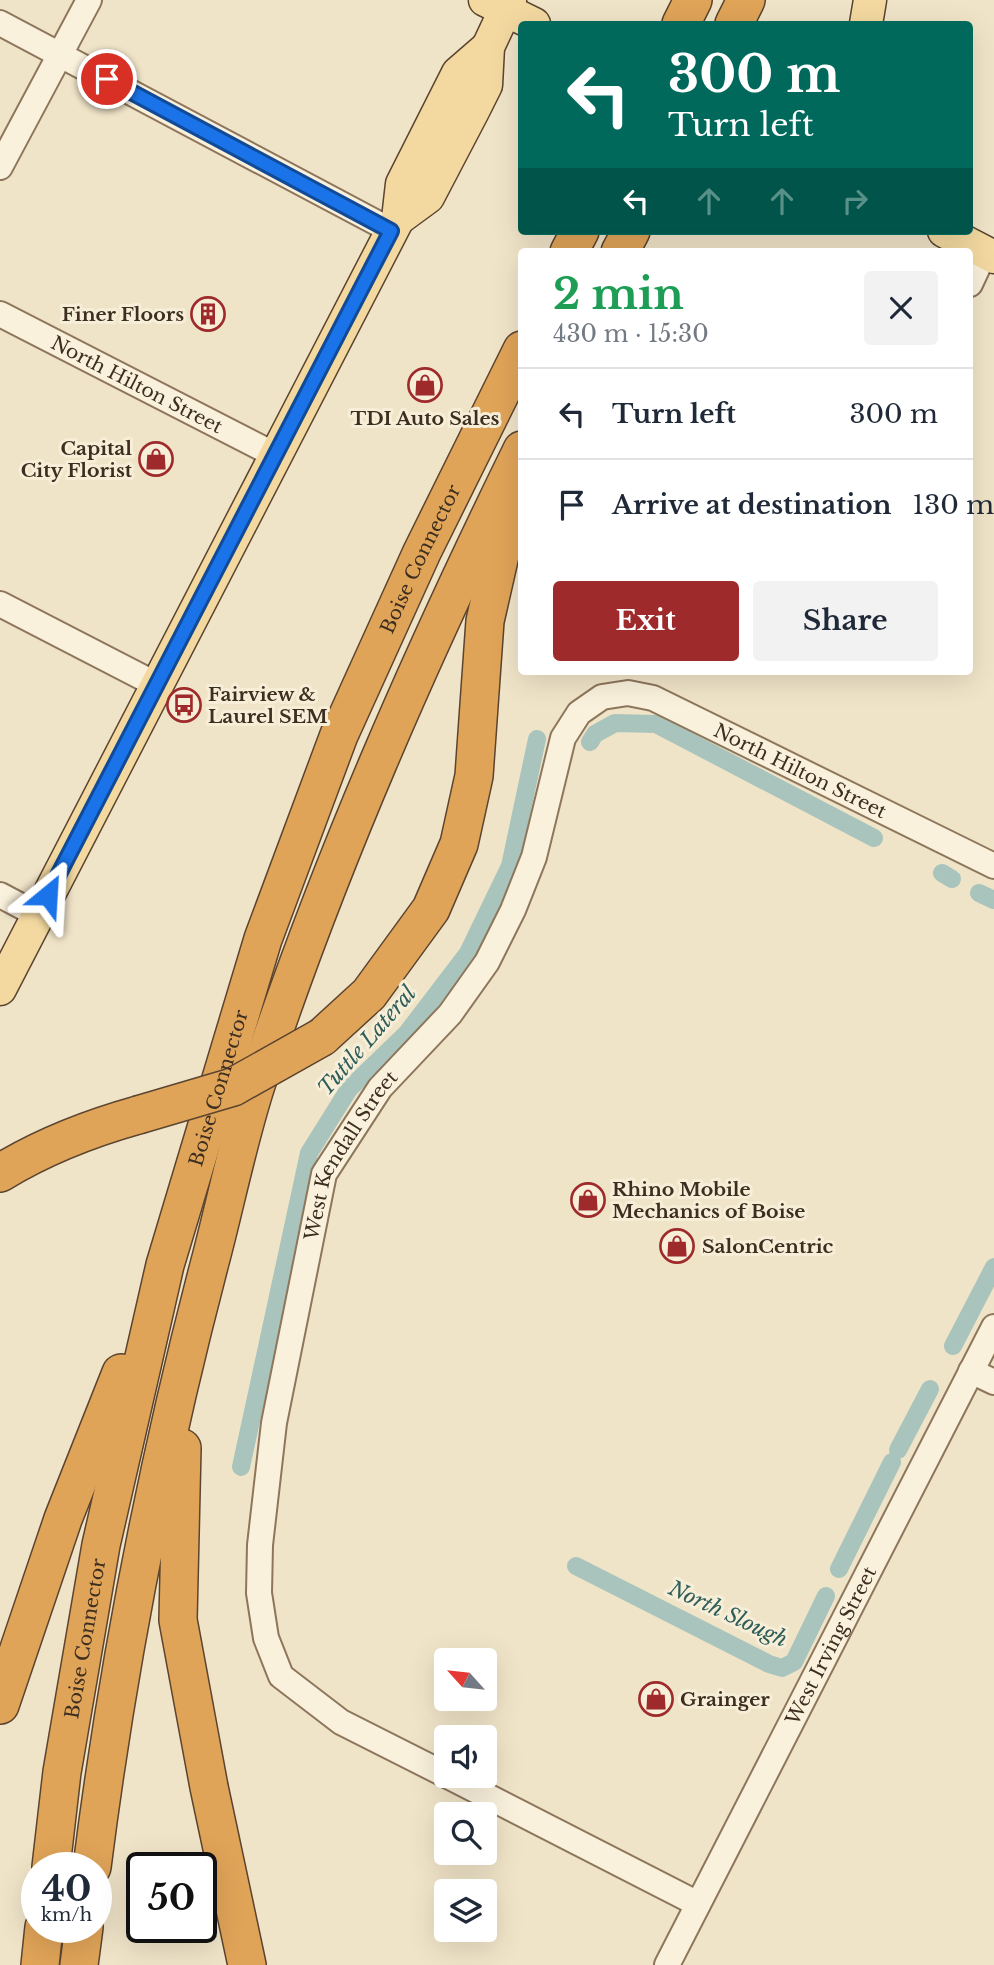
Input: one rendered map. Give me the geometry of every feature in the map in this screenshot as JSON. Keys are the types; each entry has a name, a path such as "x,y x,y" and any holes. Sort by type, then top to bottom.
{"highway":[{"path":"682,21 693,0"},
{"path":"736,21 746,0"},
{"name":"Boise Connector","path":"53,1852 62,1772 101,1545 165,1265 263,939 339,734 422,552 518,357"},
{"name":"Boise Connector","path":"94,1852 135,1587 184,1359 255,1087 341,850 455,585 518,458"},
{"path":"0,1173 48,1145 86,1130 233,1087 322,1037 369,995 431,909 459,845 474,776 485,621 518,481"},
{"path":"0,1705 63,1519 165,1265"},
{"path":"184,1359 178,1620 230,1893 247,1965"},
{"path":"40,1965 42,1943"},
{"path":"79,1965 82,1943"}],"main road":[{"path":"866,21 870,0"},
{"path":"0,989 395,225 428,197 486,85 488,47 500,3 529,21"}],"street":[{"path":"0,167 89,0"},
{"path":"0,23 395,225"},
{"name":"North Hilton Street","path":"0,314 275,455"},
{"path":"0,604 157,685"},
{"name":"North Hilton Street","path":"601,697 628,693 653,698 994,866"},
{"name":"West Kendall Street","path":"434,1769 341,1722 281,1676 266,1638 259,1593 260,1545 274,1423 324,1174 380,1088 450,1014 487,962 513,910 534,857 563,738 579,713 601,697"},
{"path":"0,895 38,915"},
{"name":"West Irving Street","path":"667,1965 994,1327"},
{"path":"971,1371 994,1382"},
{"path":"471,1788 698,1904"}],"waterway":[{"name":"Tuttle Lateral","path":"590,742 595,734 615,723 656,724 874,838"},
{"name":"Tuttle Lateral","path":"241,1467 309,1153 349,1089 407,1033 468,953 510,866 537,739"},
{"name":"Tuttle Lateral","path":"942,873 952,879"},
{"name":"Tuttle Lateral","path":"979,893 994,900"},
{"name":"North Slough","path":"953,1346 994,1267"},
{"name":"North Slough","path":"898,1450 930,1389"},
{"name":"North Slough","path":"839,1569 892,1462"},
{"name":"North Slough","path":"576,1566 769,1664 782,1668 794,1662 826,1596"}],"place":[{"name":"Finer Floors","path":"208,314"},
{"name":"TDI Auto Sales","path":"425,385"},
{"name":"Capital City Florist","path":"156,459"},
{"name":"Fairview & Laurel SEM","path":"184,705"},
{"name":"Rhino Mobile Mechanics of Boise","path":"588,1200"},
{"name":"SalonCentric","path":"677,1246"},
{"name":"Grainger","path":"656,1699"}],"route":[{"path":"48,895 391,231 107,79"}]}
